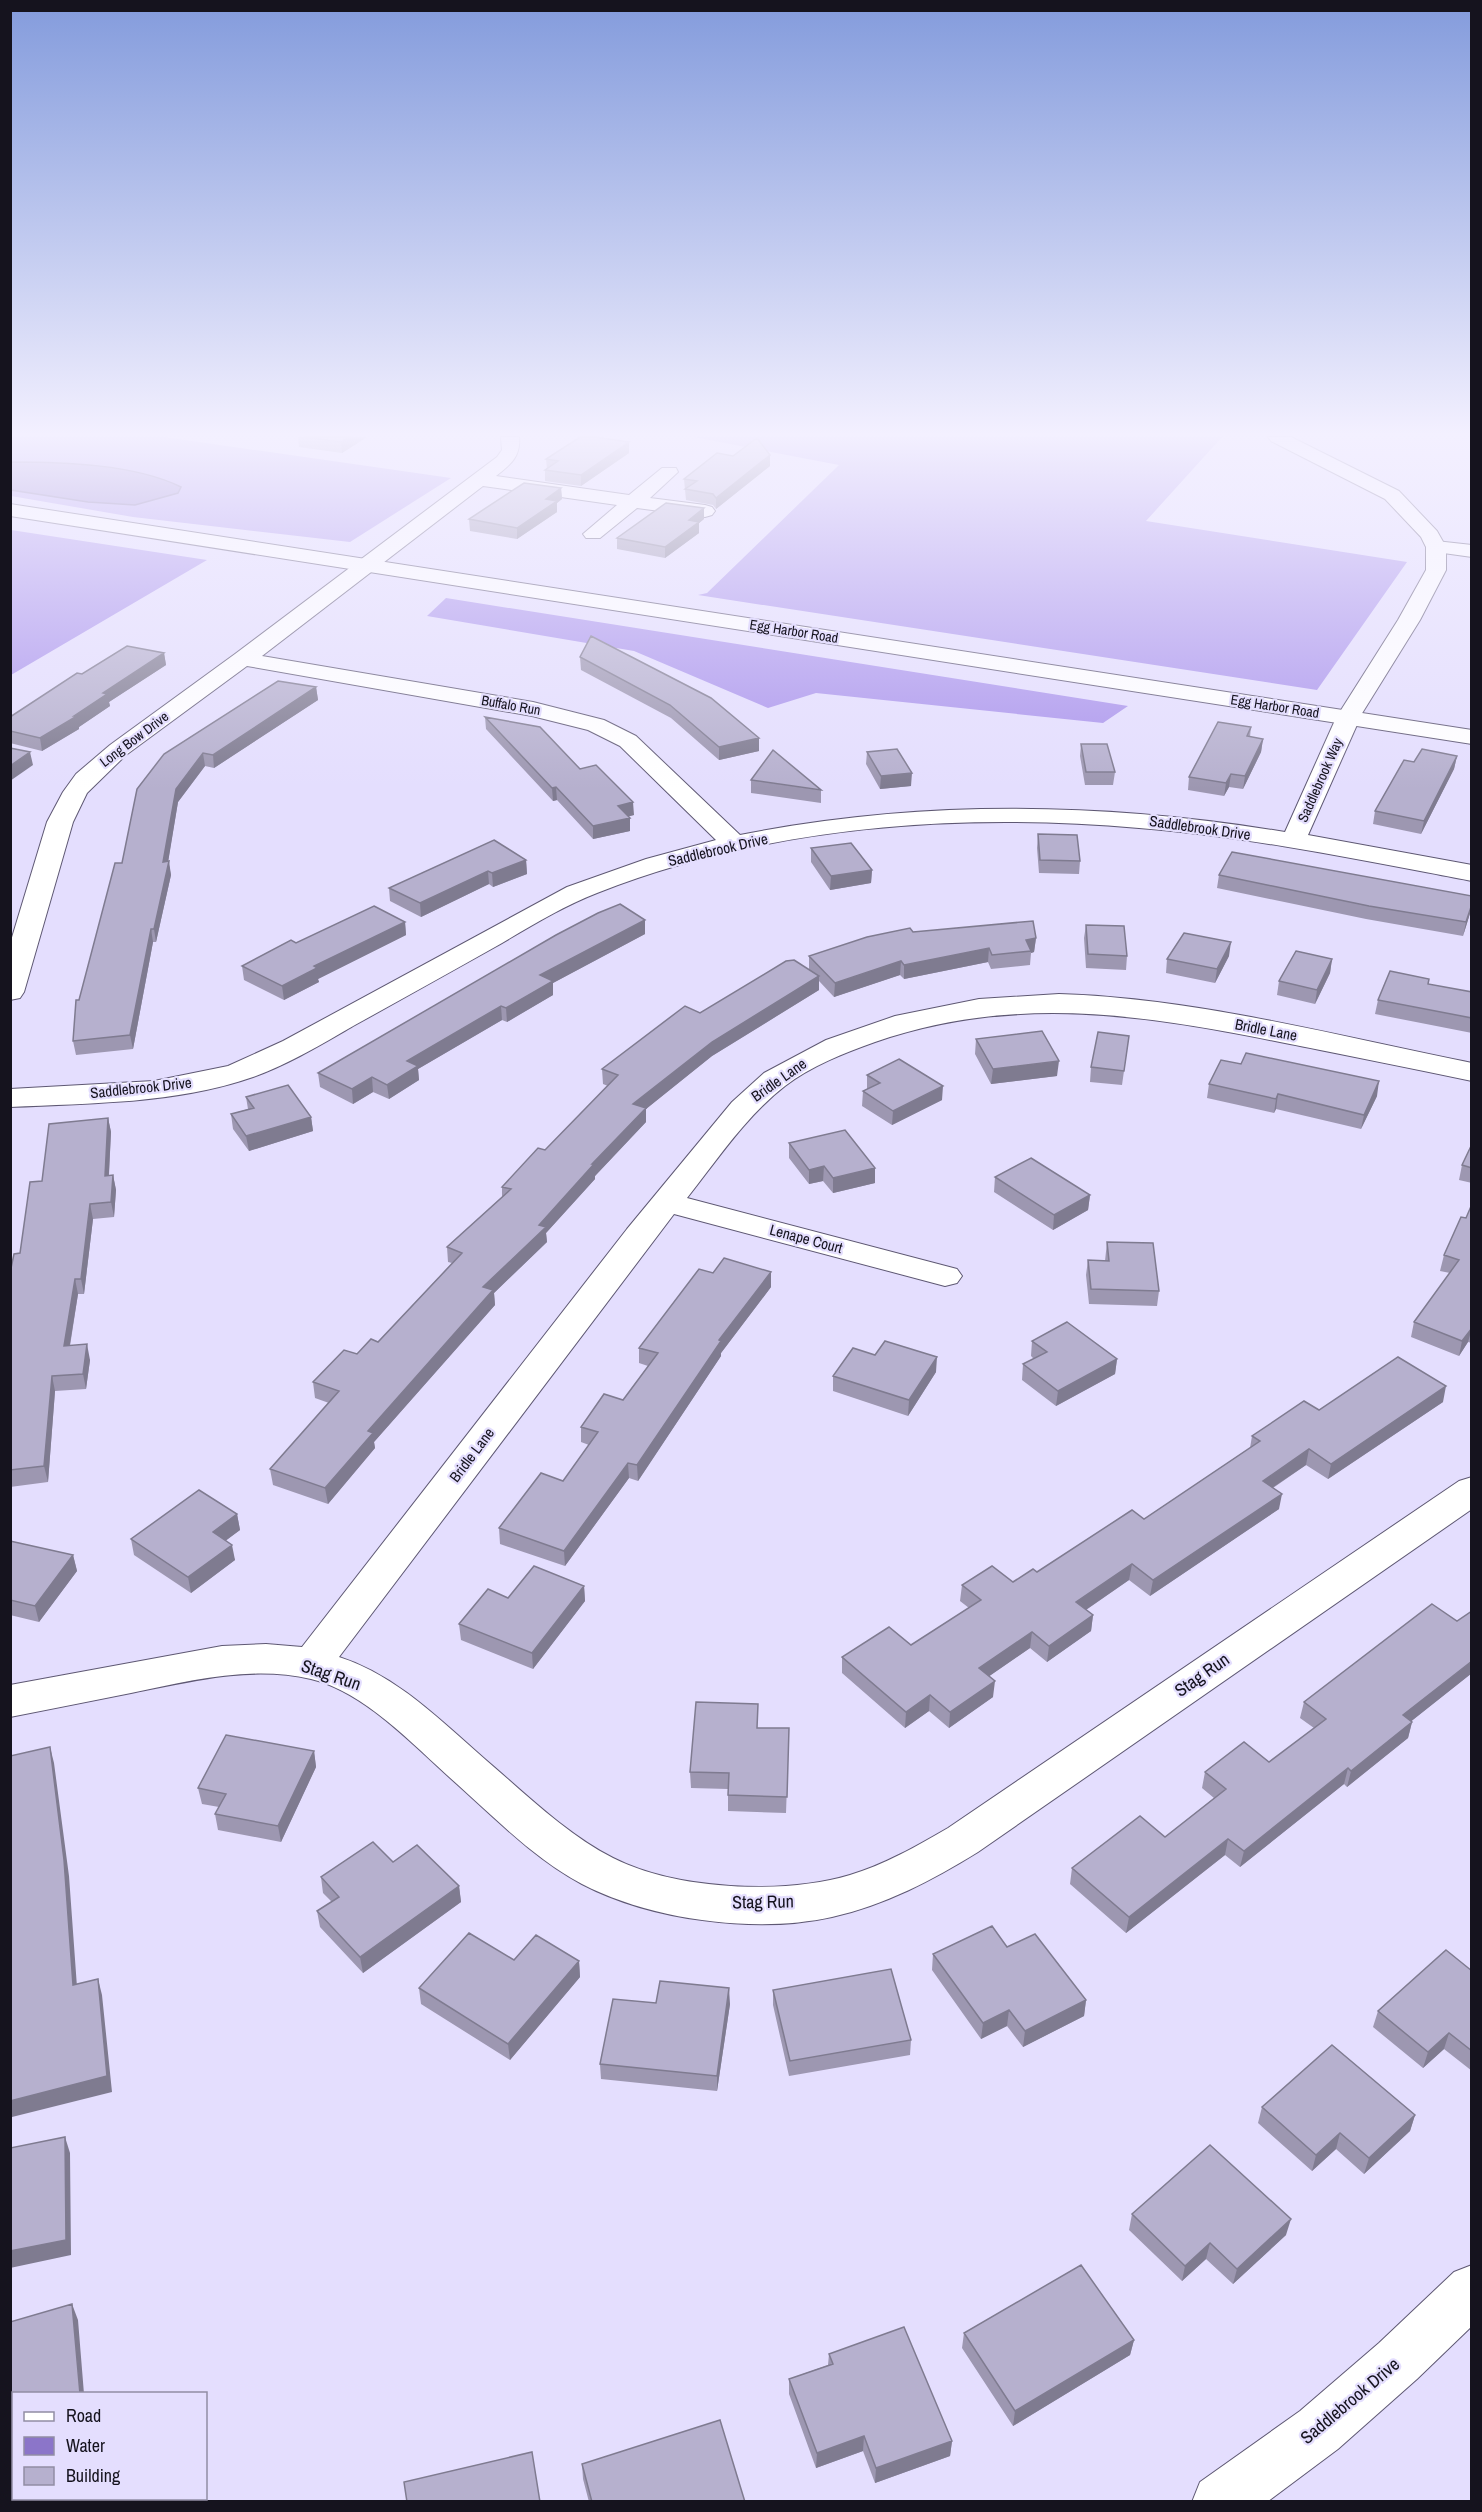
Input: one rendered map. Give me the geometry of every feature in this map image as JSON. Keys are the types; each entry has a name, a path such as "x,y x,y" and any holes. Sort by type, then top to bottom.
{"street":[{"name":"Egg Harbor Road","path":"297,554 1472,737"},
{"name":"Long Bow Drive","path":"10,992 15,958 60,822 75,792 98,766 118,750 381,554"},
{"name":"Saddlebrook Way","path":"1293,841 1348,718 1409,620 1436,570 1436,554"},
{"name":"Buffalo Run","path":"243,659 532,709 596,724 628,741 735,844"},
{"name":"Saddlebrook Drive","path":"10,1098 141,1091 209,1081 238,1072 296,1048 562,899 650,867 735,844 864,823 988,815 1139,820 1293,841 1472,873"},
{"name":"Bridle Lane","path":"312,1664 666,1202 743,1108 775,1079 836,1046 905,1022 952,1012 1019,1004 1096,1004 1197,1016 1472,1072"},
{"name":"Lenape Court","path":"666,1202 945,1276"},
{"name":"Stag Run","path":"10,1701 200,1663 264,1659 312,1664 362,1683 396,1705 532,1825 567,1853 601,1873 681,1898 773,1904 828,1899 885,1881 926,1862 963,1840 1472,1490"},
{"name":"Saddlebrook Drive","path":"1220,2502 1319,2430 1398,2361 1472,2290"}],"shaded area":[{"path":"11,554 169,554 207,560 11,675"},
{"path":"747,554 1358,554 1407,562 1317,690 698,595 707,593"},
{"path":"446,598 1128,706 1103,723 816,693 768,708 634,651 427,616"}],"building":[{"path":"591,636 711,698 759,738 719,747 670,705 580,657"},
{"path":"127,646 164,653 103,693 107,694 74,716 77,716 40,738 10,731 10,717 77,673 82,674"},
{"path":"278,681 316,687 213,755 203,753 176,789 163,862 169,861 154,929 151,929 130,1035 73,1041 76,1000 79,1000 115,863 122,863 137,789 164,754"},
{"path":"485,717 540,727 580,769 596,765 633,802 618,806 630,818 593,826 556,787 552,788"},
{"path":"1218,722 1251,727 1247,736 1263,739 1245,776 1231,774 1226,783 1189,777"},
{"path":"1081,744 1107,744 1115,772 1086,772"},
{"path":"10,748 30,752 10,766"},
{"path":"897,749 912,773 881,776 867,752"},
{"path":"1422,749 1457,756 1424,821 1375,811 1404,760 1414,762"},
{"path":"773,750 821,790 751,780"},
{"path":"1038,834 1077,835 1080,861 1040,860"},
{"path":"494,840 526,860 492,873 488,871 420,903 389,888"},
{"path":"851,843 872,870 831,876 811,848"},
{"path":"1232,852 1472,896 1472,904 1466,922 1369,906 1219,875"},
{"path":"620,904 645,920 540,975 553,981 506,1008 501,1006 407,1061 418,1066 387,1085 372,1077 352,1089 318,1073 556,935"},
{"path":"374,906 405,922 314,966 317,968 282,986 242,966 291,940 296,943"},
{"path":"1033,921 1036,938 1026,940 1031,951 992,955 989,948 904,965 901,961 835,983 809,956 867,937 910,928 913,932"},
{"path":"1086,925 1124,926 1127,956 1088,954"},
{"path":"1184,933 1231,942 1217,969 1167,959"},
{"path":"1296,951 1332,959 1317,990 1279,981"},
{"path":"794,960 819,976 712,1042 633,1104 646,1108 592,1164 594,1164 539,1225 546,1227 483,1287 493,1290 368,1431 373,1433 325,1488 270,1469 339,1391 313,1382 344,1350 357,1354 371,1339 378,1342 462,1253 447,1247 511,1189 502,1187 538,1148 545,1150 618,1075 602,1069 685,1006 700,1013 786,961"},
{"path":"1390,971 1429,979 1428,984 1472,992 1472,1018 1378,1000"},
{"path":"1042,1031 1059,1061 993,1069 976,1039"},
{"path":"1098,1032 1129,1036 1124,1071 1091,1067"},
{"path":"1246,1053 1379,1081 1364,1115 1278,1094 1276,1099 1209,1084 1221,1060 1241,1064"},
{"path":"899,1059 943,1086 893,1111 863,1091 880,1083 867,1075"},
{"path":"288,1085 311,1117 246,1136 231,1114 254,1108 246,1097"},
{"path":"108,1118 105,1176 113,1175 111,1202 90,1204 81,1279 75,1279 64,1346 87,1344 83,1374 52,1376 44,1466 10,1470 10,1273 14,1254 20,1253 30,1182 42,1181 49,1124"},
{"path":"845,1130 875,1168 833,1178 824,1166 809,1170 789,1143"},
{"path":"1472,1144 1472,1168 1462,1165"},
{"path":"1031,1158 1090,1195 1054,1215 995,1177"},
{"path":"1472,1204 1472,1328 1462,1341 1414,1322 1459,1260 1444,1255 1461,1217 1466,1218"},
{"path":"1107,1242 1153,1243 1159,1291 1091,1289 1088,1260 1109,1261"},
{"path":"724,1258 771,1272 719,1340 721,1341 637,1465 628,1463 564,1551 499,1528 541,1473 563,1481 598,1432 581,1427 604,1394 623,1400 658,1353 639,1348 699,1269 713,1273"},
{"path":"1067,1322 1117,1359 1058,1391 1023,1364 1047,1352 1032,1341"},
{"path":"885,1341 937,1357 909,1400 833,1376 853,1348 875,1355"},
{"path":"1398,1357 1446,1386 1331,1464 1309,1449 1263,1481 1282,1494 1153,1580 1132,1564 1076,1602 1093,1615 1049,1646 1032,1632 979,1668 995,1681 950,1712 930,1695 906,1712 842,1657 889,1627 911,1645 981,1600 962,1585 992,1566 1013,1582 1033,1569 1037,1572 1132,1510 1144,1519 1260,1441 1252,1436 1304,1401 1319,1410"},
{"path":"199,1490 237,1514 213,1532 232,1545 188,1577 131,1539"},
{"path":"10,1541 73,1555 35,1606 10,1600"},
{"path":"534,1566 584,1586 532,1653 459,1624 488,1589 508,1598"},
{"path":"1432,1604 1457,1621 1472,1611 1472,1661 1403,1715 1412,1722 1351,1771 1348,1768 1244,1851 1228,1839 1129,1917 1072,1868 1140,1816 1165,1837 1226,1789 1205,1772 1244,1742 1269,1762 1326,1719 1304,1702"},
{"path":"696,1702 758,1704 757,1728 789,1728 787,1797 728,1795 729,1773 690,1772"},
{"path":"226,1735 314,1751 278,1826 215,1814 226,1794 198,1788"},
{"path":"50,1747 64,1860 73,1985 98,1979 107,2076 10,2101 10,1756"},
{"path":"373,1842 393,1862 417,1845 459,1886 360,1957 317,1911 339,1897 321,1877"},
{"path":"992,1926 1007,1947 1035,1934 1086,2000 1025,2031 1009,2010 983,2023 933,1954"},
{"path":"469,1933 514,1960 536,1935 579,1961 508,2044 419,1988"},
{"path":"1446,1950 1472,1971 1472,2051 1449,2033 1428,2052 1378,2011"},
{"path":"891,1969 911,2040 790,2061 773,1990"},
{"path":"660,1981 729,1988 717,2076 600,2064 613,1999 656,2003"},
{"path":"1332,2045 1415,2115 1369,2158 1340,2133 1316,2155 1262,2107"},
{"path":"65,2137 66,2240 10,2251 10,2148"},
{"path":"1210,2145 1291,2219 1237,2269 1210,2243 1185,2266 1132,2214"},
{"path":"1081,2265 1134,2340 1015,2411 964,2333"},
{"path":"72,2304 80,2392 12,2392 12,2434 10,2435 10,2322"},
{"path":"904,2327 952,2441 876,2468 864,2436 817,2453 789,2379 833,2364 829,2354"},
{"path":"720,2420 745,2502 592,2502 582,2464"},
{"path":"532,2452 540,2502 407,2502 404,2482"}]}
